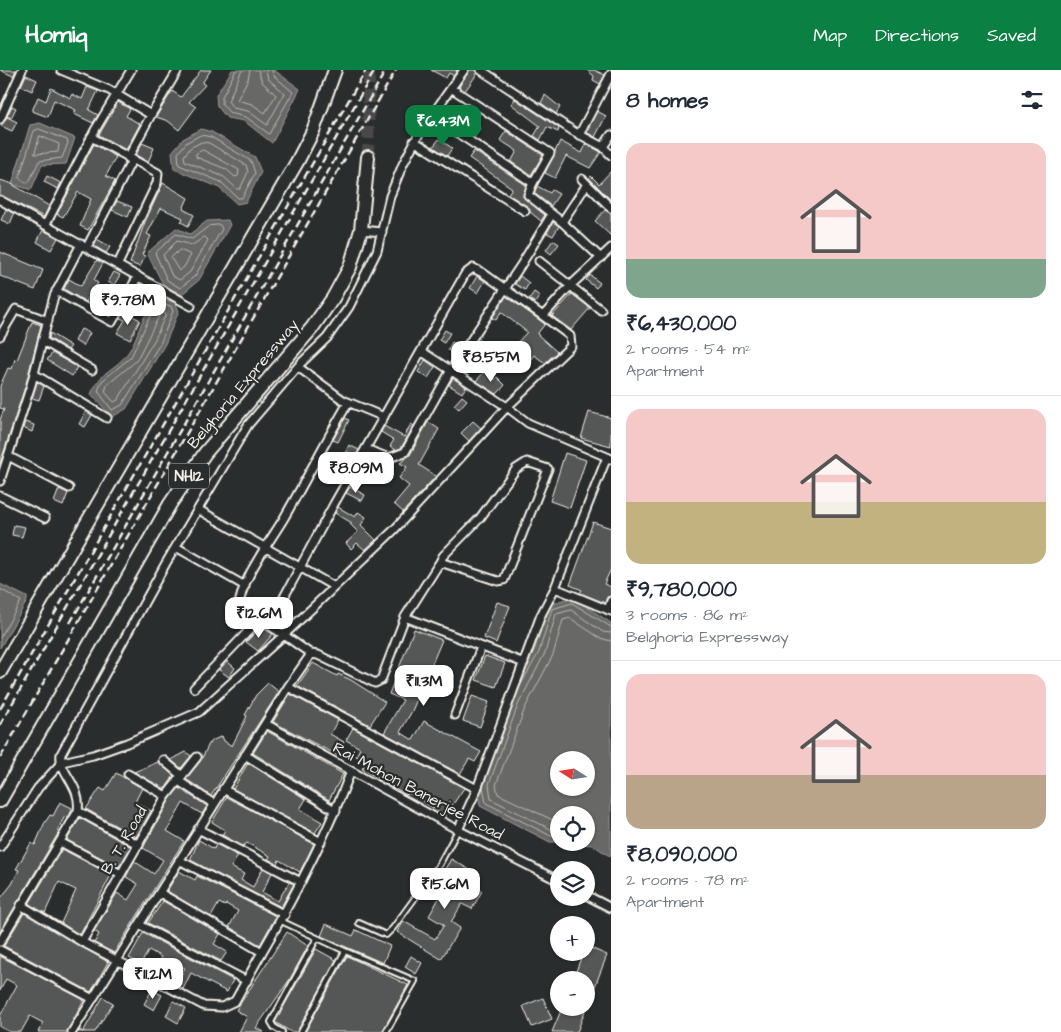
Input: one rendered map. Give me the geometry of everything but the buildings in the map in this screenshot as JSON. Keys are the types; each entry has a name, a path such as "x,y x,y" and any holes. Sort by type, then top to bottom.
{"highway":[{"path":"0,672 297,162 313,131 335,70"},
{"name":"Belghoria Expressway","path":"0,801 170,504 204,453 312,328 333,298 350,267 361,230 368,157"}],"street":[{"path":"0,119 22,70"},
{"path":"61,70 118,94 152,115"},
{"path":"46,224 91,137 131,70"},
{"path":"0,481 34,374 56,291 84,246 152,115 178,70"},
{"path":"0,942 78,811 79,796 63,765 61,754 176,547 248,425 298,367 327,338 349,307 377,251 390,196 414,141 464,70"},
{"path":"481,70 579,134 603,147 611,155"},
{"path":"579,134 611,74"},
{"path":"451,88 550,153 528,195 562,222 601,258"},
{"path":"432,116 533,183"},
{"path":"603,147 611,135"},
{"path":"91,137 156,171 159,177 118,264"},
{"path":"414,141 525,211"},
{"path":"562,222 584,182 611,208"},
{"path":"0,200 191,306"},
{"path":"366,449 389,458 397,457 405,452 451,370 521,265 552,214"},
{"path":"361,230 382,232"},
{"path":"543,316 570,286 611,248"},
{"path":"540,261 601,310"},
{"path":"0,847 38,788 63,765 118,746 199,712 287,637 333,586 394,530 507,408 571,346 570,336 473,268 465,274 269,625"},
{"path":"56,291 112,322 138,276"},
{"path":"0,336 16,309 48,321"},
{"path":"43,341 92,370"},
{"path":"421,351 528,423 609,458 555,588 541,615 477,789 458,830"},
{"path":"298,367 348,403 384,416"},
{"path":"34,374 107,418"},
{"path":"348,403 283,519 265,546 246,586 240,606 308,651 370,682 378,682 381,680 404,617 440,562 480,518 516,469 527,462 548,468 504,580 498,581 440,562"},
{"path":"8,456 69,488"},
{"path":"0,496 45,518"},
{"path":"199,510 333,586"},
{"path":"176,547 246,586"},
{"path":"555,588 609,610 611,601"},
{"path":"404,617 524,663"},
{"path":"194,688 259,620"},
{"path":"455,715 482,647"},
{"path":"72,1032 223,789 266,724 308,651"},
{"path":"288,687 477,789"},
{"name":"Rai Mohon Banerjee Road","path":"266,724 458,830 550,876"},
{"path":"245,755 336,811"},
{"name":"B. T. Road","path":"82,942 166,796 197,757"},
{"path":"163,760 180,778 214,804"},
{"path":"21,905 82,942 204,1006 222,1007 236,1001 262,952 283,918 336,811 351,771"},
{"path":"128,774 166,796"},
{"path":"223,789 321,842"},
{"path":"78,811 139,845"},
{"path":"198,829 302,882"},
{"path":"60,842 121,874"},
{"path":"179,860 283,918"},
{"path":"160,893 262,952"},
{"path":"595,900 611,908"},
{"path":"140,925 246,981"},
{"path":"0,950 93,999"}],"lane":[{"path":"359,923 386,935 439,865 458,830"},
{"path":"283,918 317,938 415,981 386,1032"},
{"path":"282,1032 270,1022 317,938"},
{"path":"301,1032 345,951"}],"water":[{"path":"232,70 274,70 300,89 272,143 244,121 227,118 217,106 216,95"},
{"path":"40,123 75,138 66,164 42,165 31,190 12,184 30,125"},
{"path":"201,129 212,132 255,157 261,172 246,202 237,204 218,187 174,169 172,152 183,139"},
{"path":"228,220 230,225 199,280 181,295 163,284 147,253 176,228 190,234 207,221"},
{"path":"160,299 175,302 179,311 165,344 126,409 112,417 91,394 99,380 127,354 148,310"},
{"path":"0,584 27,597 27,601 0,648"},
{"path":"572,597 611,623 611,857 595,846 595,806 550,806 550,842 480,806 477,783 507,700 535,649 547,605"}],"tunnel":[{"path":"368,157 369,70"}],"railway":[{"path":"0,709 366,70"},
{"path":"0,725 375,70"},
{"path":"70,623 386,70"},
{"path":"0,758 396,70"}]}
